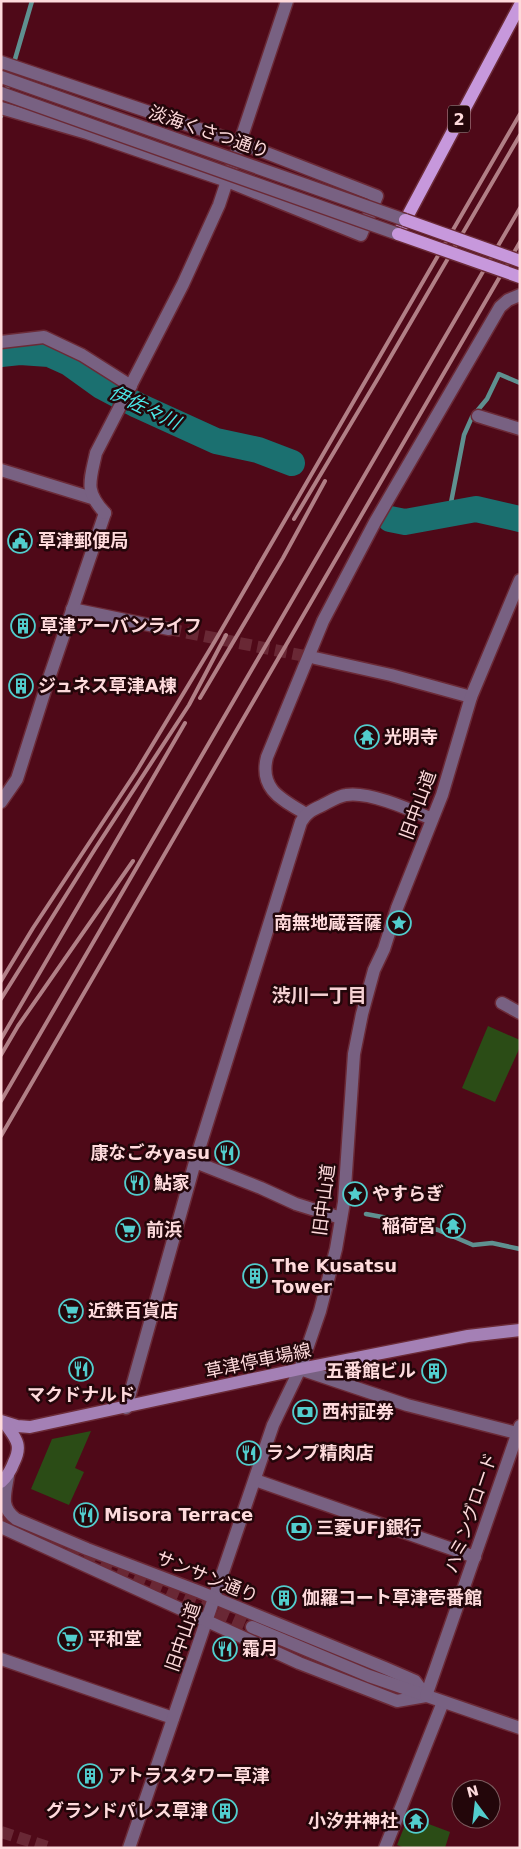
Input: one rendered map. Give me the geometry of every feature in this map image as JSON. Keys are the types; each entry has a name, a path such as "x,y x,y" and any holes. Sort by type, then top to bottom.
{"main road":[{"name":"2","path":"398,234 520,5"},
{"path":"405,220 520,261"},
{"path":"398,234 520,277"},
{"name":"草津停車場線","path":"3,1422 20,1427 30,1427 126,1408 300,1369 468,1336 520,1330"},
{"name":"草津停車場線","path":"3,1422 16,1438 19,1448 18,1455 5,1479"}],"street":[{"path":"92,498 90,477 96,453 205,238 241,143 287,1"},
{"path":"1,62 241,143 377,196 361,235 227,181 87,133 1,108"},
{"name":"淡海くさつ通り","path":"1,77 405,220"},
{"name":"淡海くさつ通り","path":"1,93 398,234"},
{"path":"306,814 282,799 269,786 264,769 323,621 375,522 500,306 520,295"},
{"path":"1,342 44,337 82,355 129,388"},
{"path":"478,416 520,430"},
{"path":"1,470 92,498 106,513 72,609 17,779 1,802"},
{"name":"旧中山道","path":"129,1848 273,1424 300,1369 320,1311 342,1218 354,1054 374,970 384,949 397,908 442,795 472,698 520,580"},
{"path":"72,609 169,629"},
{"path":"315,658 392,676 472,698"},
{"path":"126,1408 195,1162 300,822 306,814 347,795 360,795 396,804 432,819"},
{"path":"502,1003 520,1013"},
{"path":"195,1162 296,1204 342,1218"},
{"path":"300,1369 408,1405 518,1430"},
{"name":"ハミングロード","path":"426,1696 518,1430"},
{"name":"サンサン通り","path":"5,1479 1,1502 3,1510 9,1516 86,1549 215,1598 415,1681 426,1696"},
{"path":"255,1480 475,1557"},
{"name":"サンサン通り","path":"1,1527 299,1663 397,1700 426,1696 520,1728"},
{"path":"252,1627 369,1676 426,1696"},
{"path":"1,1659 174,1718"},
{"path":"385,1848 443,1702"}],"green space":[{"path":"488,1026 520,1040 520,1047 495,1102 462,1088"},
{"path":"91,1431 75,1468 84,1472 69,1505 31,1489 52,1439"},
{"name":"小汐井神社","path":"410,1817 450,1832 445,1848 405,1848 397,1845"}],"waterway":[{"path":"13,66 32,1"},
{"path":"1,116 9,81"},
{"name":"伊佐々川","path":"1,354 20,352 49,354 69,363 101,386 137,405 216,441 258,450 292,463"},
{"path":"449,513 464,435 472,417 487,399 499,374 520,383"},
{"name":"伊佐々川","path":"390,519 405,522 476,509 520,519"},
{"path":"366,1214 415,1223 438,1230 473,1245 492,1243 520,1249"}],"tunnel":[{"path":"169,629 315,658"},
{"path":"1,1522 252,1627"},
{"path":"1,1832 51,1848"}],"railway":[{"path":"1,981 33,928 136,772 215,641 520,114"},
{"path":"294,519 520,135"},
{"path":"1,1101 520,208"},
{"path":"1,1136 520,242"},
{"path":"200,698 283,558 325,481"},
{"path":"1,999 95,849 189,705 226,635"},
{"path":"1,1039 185,723"},
{"path":"1,1055 18,1026 133,861"}],"place":[{"name":"草津郵便局","path":"20,541"},
{"name":"草津アーバンライフ","path":"23,626"},
{"name":"ジュネス草津A棟","path":"21,686"},
{"name":"光明寺","path":"367,737"},
{"name":"南無地蔵菩薩","path":"399,923"},
{"name":"康なごみyasu","path":"227,1153"},
{"name":"鮎家","path":"137,1183"},
{"name":"やすらぎ","path":"355,1194"},
{"name":"稲荷宮","path":"453,1226"},
{"name":"前浜","path":"128,1230"},
{"name":"The Kusatsu Tower","path":"255,1276"},
{"name":"近鉄百貨店","path":"71,1311"},
{"name":"マクドナルド","path":"81,1369"},
{"name":"五番館ビル","path":"434,1371"},
{"name":"西村証券","path":"305,1412"},
{"name":"ランプ精肉店","path":"249,1453"},
{"name":"Misora Terrace","path":"86,1515"},
{"name":"三菱UFJ銀行","path":"299,1528"},
{"name":"伽羅コート草津壱番館","path":"284,1598"},
{"name":"平和堂","path":"70,1639"},
{"name":"霜月","path":"225,1649"},
{"name":"アトラスタワー草津","path":"90,1776"},
{"name":"グランドパレス草津","path":"225,1811"},
{"name":"小汐井神社","path":"416,1821"}],"district":[{"name":"渋川一丁目","path":"319,995"}]}
